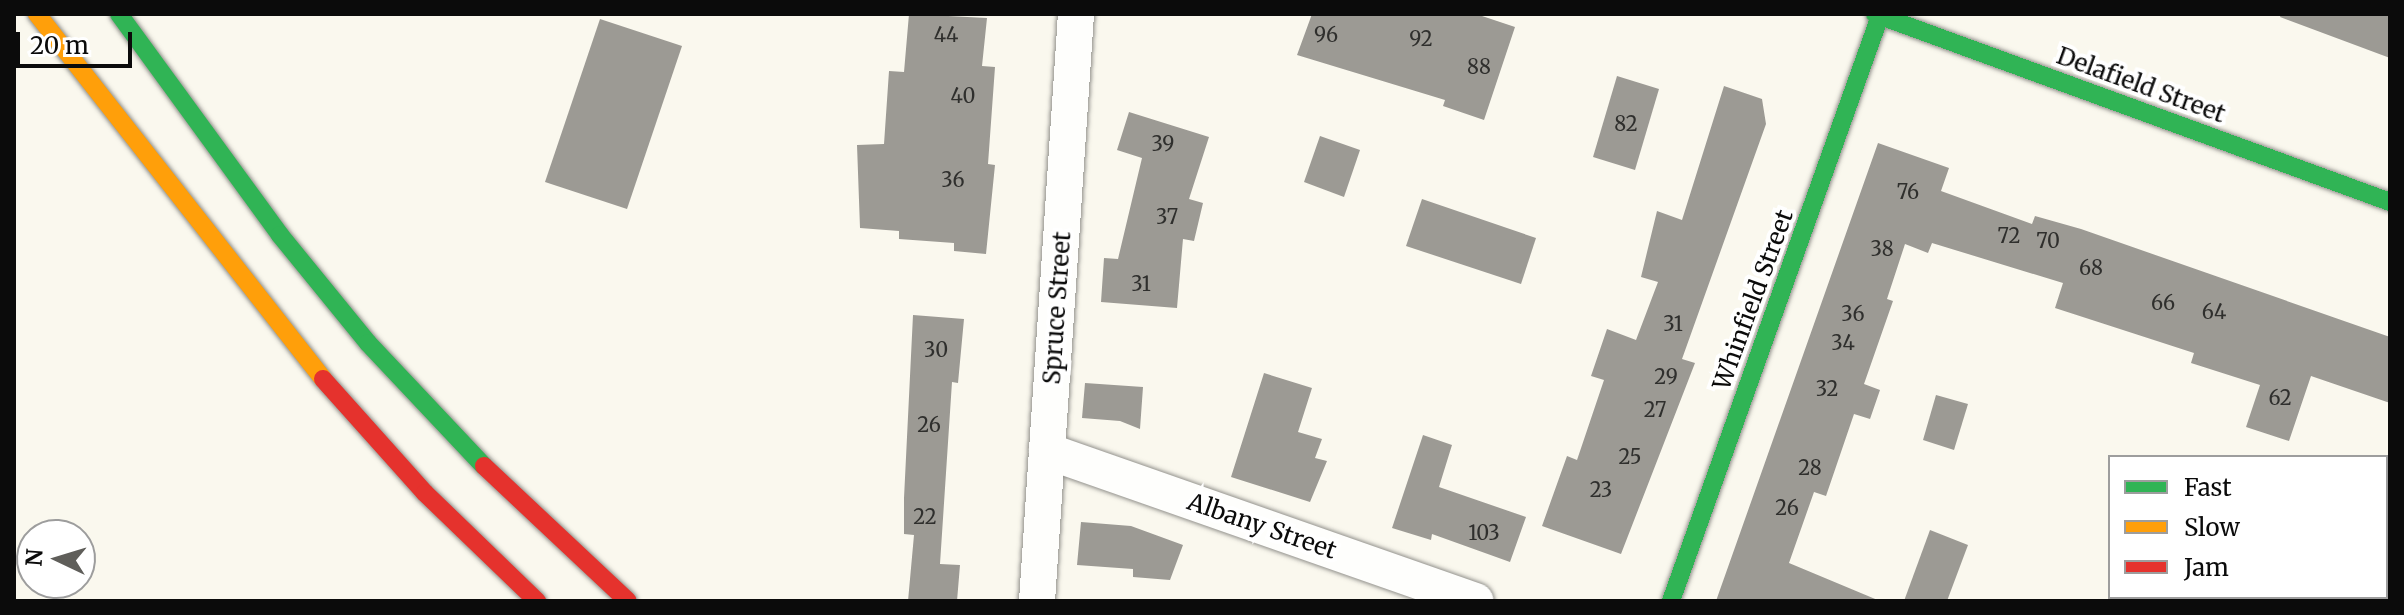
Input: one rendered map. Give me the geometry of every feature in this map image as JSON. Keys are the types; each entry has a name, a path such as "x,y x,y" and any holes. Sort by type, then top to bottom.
{"main road":[{"path":"37,14 284,336 449,519 537,601"},
{"path":"119,14 280,235 368,343 506,489 628,601"},
{"name":"Delafield Street","path":"1878,15 2390,202"},
{"name":"Whinfield Street","path":"1671,601 1878,15"},
{"path":"449,519 507,601"}],"street":[{"name":"Spruce Street","path":"1037,601 1076,14"},
{"name":"Albany Street","path":"1047,451 1476,601"}],"building":[{"path":"909,14 987,18 982,66 995,67 988,164 995,165 986,254 954,251 954,243 899,239 899,231 860,228 857,145 884,144 889,71 904,72"},
{"path":"1312,14 1476,14 1515,27 1484,120 1443,106 1445,100 1297,55"},
{"path":"2281,14 2390,14 2390,58 2280,17"},
{"path":"600,19 682,46 627,209 545,182"},
{"path":"1617,76 1659,89 1635,170 1593,157"},
{"path":"1724,86 1762,99 1766,124 1682,359 1695,363 1621,554 1542,526 1567,456 1577,460 1604,380 1591,376 1607,329 1636,340 1658,282 1641,277 1657,211 1682,220"},
{"path":"1129,112 1209,137 1189,199 1203,203 1194,241 1183,239 1177,308 1101,302 1104,258 1118,259 1142,158 1117,150"},
{"path":"1320,136 1360,150 1344,197 1304,182"},
{"path":"1878,143 1949,168 1941,191 2032,224 2035,216 2081,229 2390,337 2390,403 2311,376 2289,441 2246,427 2260,385 2191,363 2194,353 2055,308 2063,283 1932,243 1928,253 1905,244 1887,299 1893,301 1864,384 1880,390 1870,419 1854,414 1826,496 1814,492 1789,563 1880,601 1716,601"},
{"path":"1422,199 1536,238 1521,284 1406,246"},
{"path":"913,315 964,319 958,383 952,382 940,564 960,565 957,601 908,601 914,535 904,534 904,498"},
{"path":"1264,373 1312,388 1298,432 1322,439 1315,458 1327,461 1310,502 1231,477"},
{"path":"1085,383 1143,387 1140,429 1120,421 1082,418"},
{"path":"1936,395 1968,404 1954,450 1923,440"},
{"path":"1423,435 1452,445 1439,487 1526,517 1510,562 1432,534 1431,540 1392,528"},
{"path":"1081,522 1131,526 1183,545 1170,580 1133,577 1133,569 1077,565"},
{"path":"1930,530 1968,545 1947,601 1904,601"}],"traffic: fast":[{"path":"119,14 280,235 368,343 484,466"},
{"path":"1875,14 2390,202"},
{"path":"1671,601 1880,16"}],"traffic: slow":[{"path":"37,14 323,379"}],"traffic: jam":[{"path":"323,379 425,493 537,601"},
{"path":"484,466 628,601"}]}
